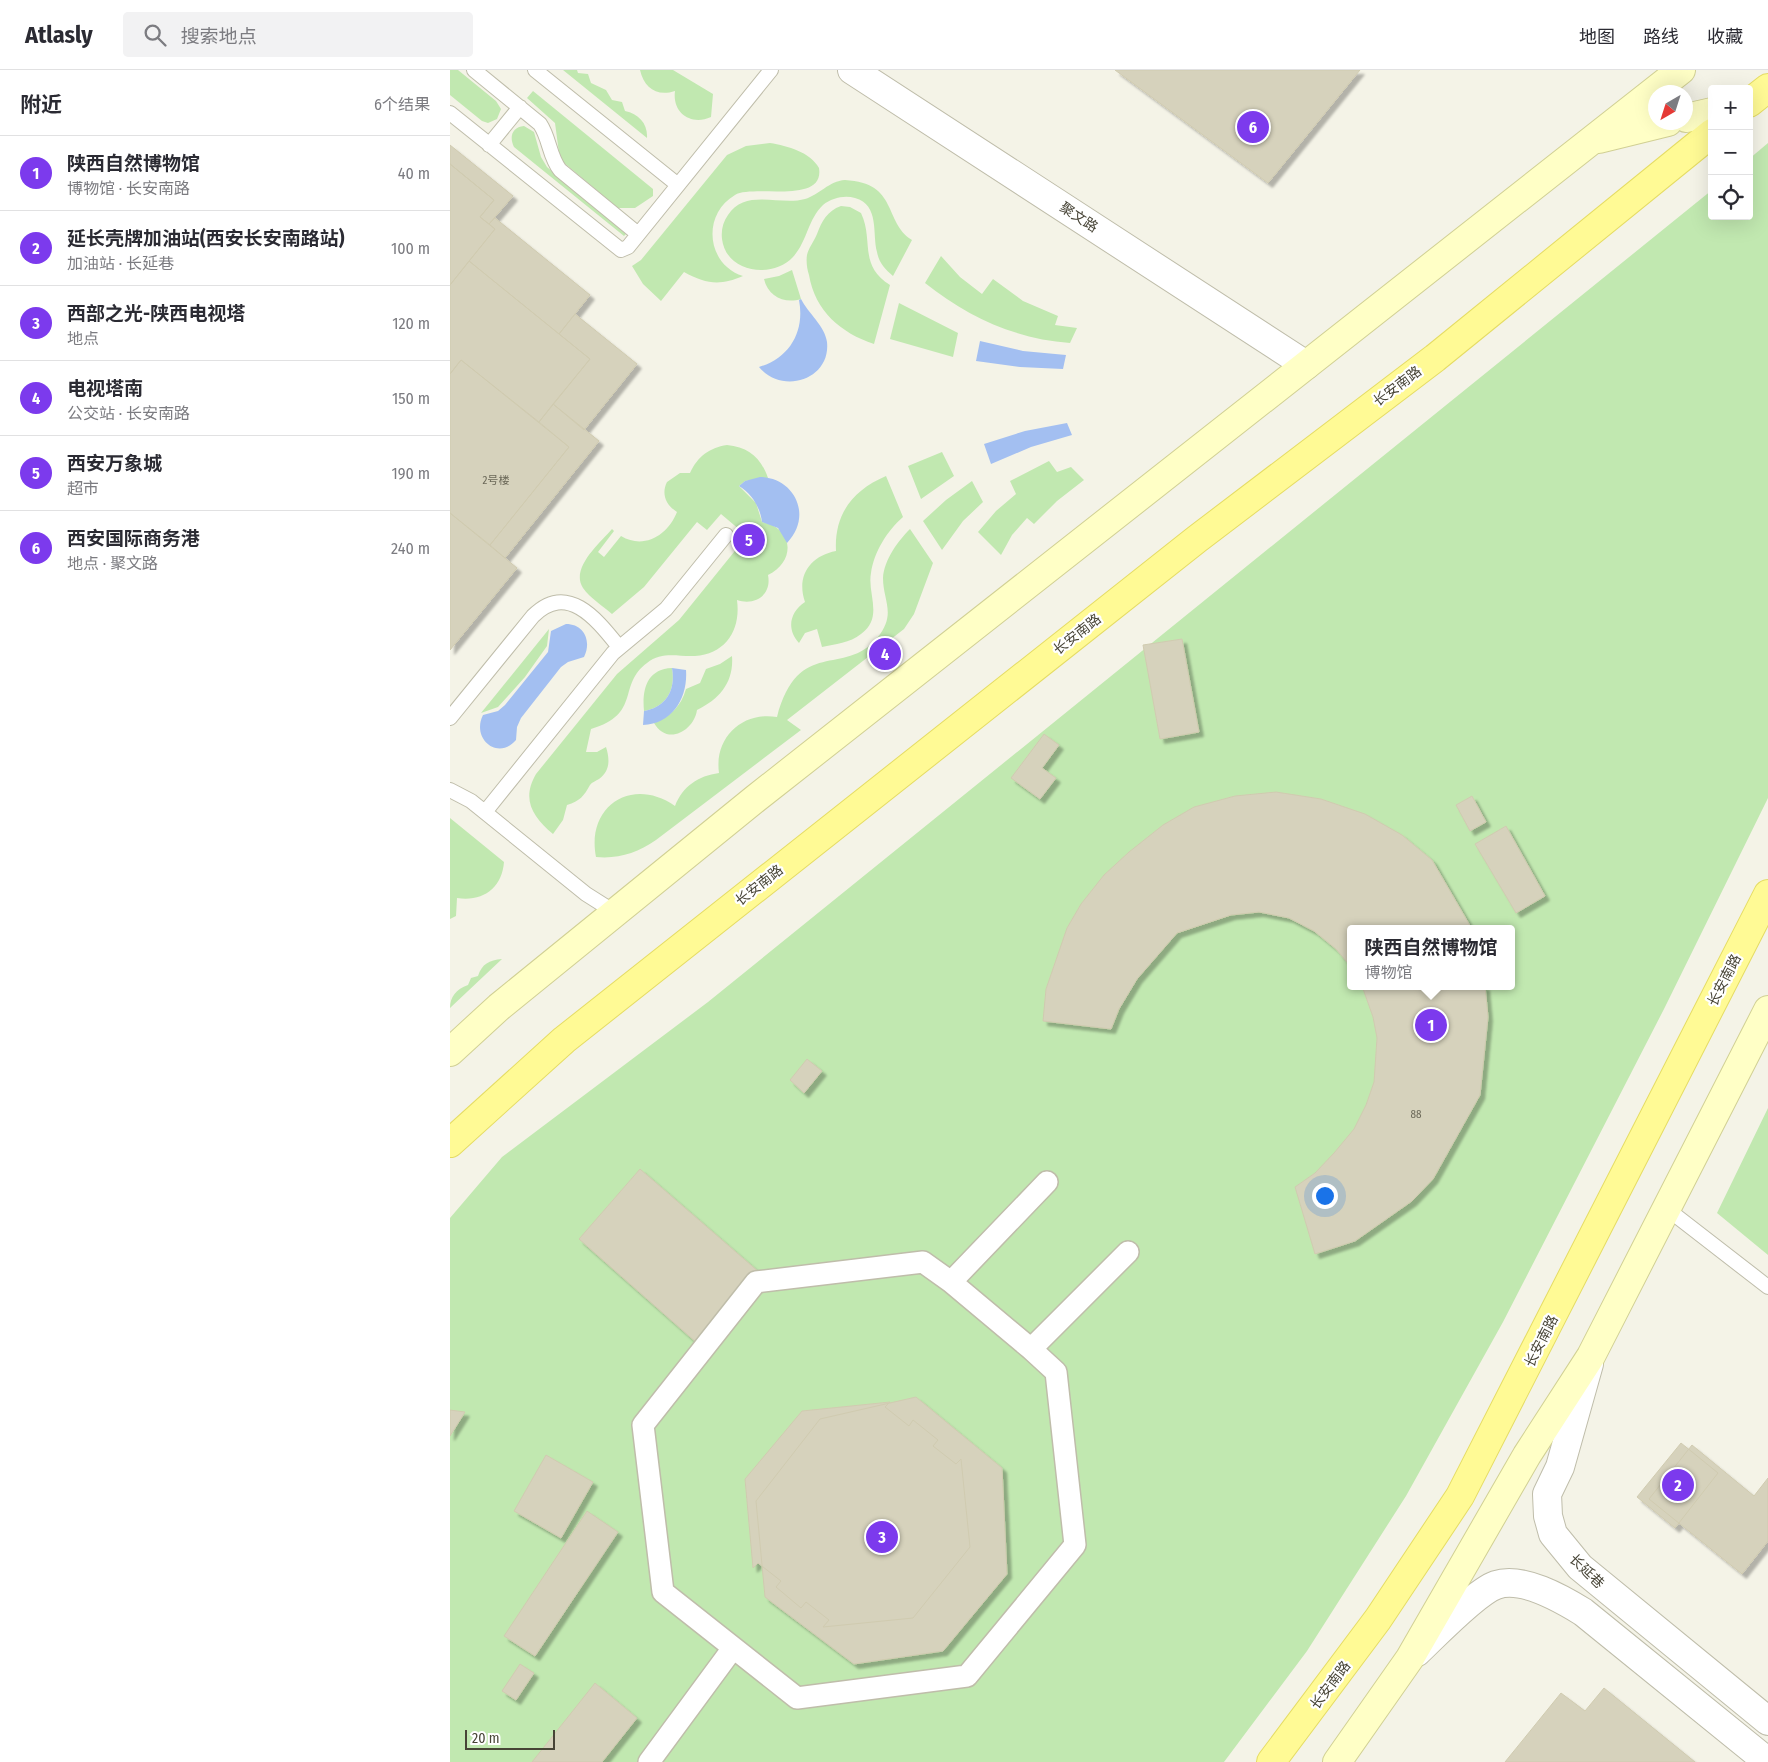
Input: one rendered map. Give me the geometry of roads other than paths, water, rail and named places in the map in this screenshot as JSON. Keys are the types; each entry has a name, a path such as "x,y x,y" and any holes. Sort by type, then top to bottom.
{"main road":[{"path":"450,1052 499,1007 755,799 1681,70"},
{"path":"1753,100 1768,88"},
{"path":"1693,116 1708,113"},
{"path":"1591,141 1648,127"},
{"name":"长安南路","path":"450,1143 564,1040 1189,545 1435,358 1708,136"},
{"name":"长安南路","path":"1271,1762 1378,1620 1460,1496 1768,894"},
{"path":"1337,1762 1410,1658 1527,1455 1591,1356 1768,1010"}],"street":[{"name":"聚文路","path":"852,70 1306,365"},
{"path":"951,1282 1047,1182"},
{"path":"1031,1349 1128,1252"},
{"path":"923,1262 951,1282 1031,1349 1056,1372 1075,1545 966,1676 797,1698 663,1592 643,1425 756,1282 923,1262"},
{"name":"长延巷","path":"1591,1356 1560,1467 1547,1494 1548,1516 1553,1534 1580,1567 1768,1721"},
{"path":"1410,1658 1484,1590 1498,1584 1523,1585 1554,1595 1583,1612 1768,1762"},
{"path":"649,1762 733,1648"}],"lane":[{"path":"474,70 520,107 544,130 553,159 560,170 638,234"},
{"path":"535,70 678,185"},
{"path":"450,113 616,248 621,250 626,248 638,234 771,70"},
{"path":"489,145 520,107"},
{"path":"485,812 619,647 666,609 726,535"},
{"path":"450,718 533,616 544,607 560,603 584,609 594,616 619,647"},
{"path":"450,790 466,797 586,894 616,913"},
{"path":"1666,1208 1768,1287"}],"water":[{"path":"801,299 826,336 826,355 821,366 813,374 803,379 792,381 780,380 769,376 759,367 779,357 793,342 800,322 799,300"},
{"path":"980,341 1023,351 1066,355 1063,369 1020,367 976,361"},
{"path":"1067,423 1072,435 1031,447 991,464 984,444 1025,431"},
{"path":"760,477 772,479 783,484 791,491 796,500 799,521 795,532 787,543 778,528 762,522 755,501 739,486 745,481"},
{"path":"566,624 578,627 585,634 587,645 584,657 568,662 561,667 521,718 517,727 516,740 509,746 494,748 483,739 480,724 483,715 498,711 505,705 548,652 551,631"},
{"path":"672,668 686,670 684,690 677,707 663,720 643,725 644,711 658,706 668,696 673,676"}],"place":[{"name":"西安国际商务港","path":"1253,127"},
{"name":"西安万象城","path":"749,540"},
{"name":"电视塔南","path":"885,654"},
{"name":"陕西自然博物馆","path":"1431,1025"},
{"name":"延长壳牌加油站(西安长安南路站)","path":"1678,1485"},
{"name":"西部之光-陕西电视塔","path":"882,1537"}]}
